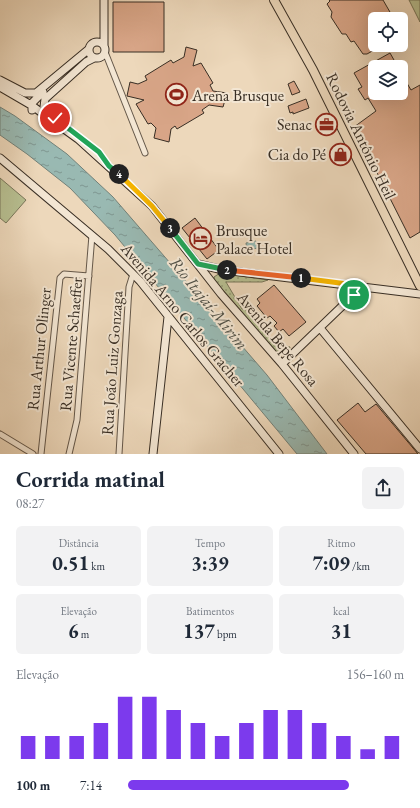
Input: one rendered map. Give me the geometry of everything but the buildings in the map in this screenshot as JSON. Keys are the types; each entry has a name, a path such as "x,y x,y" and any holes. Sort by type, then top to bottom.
{"main road":[{"name":"Rodovia Antônio Heil","path":"274,0 313,70 420,286"}],"street":[{"path":"101,53 104,25 104,0"},
{"path":"0,80 25,93 36,93 89,49 92,44 97,42 104,25"},
{"path":"97,42 101,53 110,63 145,153"},
{"path":"89,49 90,54 101,53"},
{"path":"101,53 86,62 67,78 47,96 44,104 51,115 99,152 109,166"},
{"path":"48,122 32,109 31,105 41,93 79,61 81,56"},
{"name":"Avenida Bepe Rosa","path":"0,87 31,105 78,138 152,206 211,282 282,364 354,454"},
{"name":"Avenida Bepe Rosa","path":"0,92 98,156"},
{"name":"Avenida Arno Carlos Gracher","path":"0,158 120,259 279,454"},
{"name":"Rua Vicente Schaeffer","path":"69,454 77,425 92,234"},
{"path":"198,264 223,270 420,294"},
{"path":"211,282 212,272 223,270"},
{"name":"Rua Arthur Olinger","path":"41,454 60,278 64,274 89,276"},
{"name":"Rua João Luiz Gonzaga","path":"119,454 129,287 133,274"},
{"path":"282,364 363,286"},
{"path":"153,454 168,317"},
{"path":"320,328 420,449"},
{"path":"0,434 33,454"}],"green space":[{"path":"409,0 420,0 420,22"},
{"path":"0,178 26,200 6,223 0,218"},
{"path":"220,273 268,280 262,282 226,282 242,309 252,309 262,322 261,328 279,348 286,346 290,347 289,351 282,353 276,352 244,318 214,281 214,277"}],"water":[{"path":"0,107 15,116 67,154 113,197 267,375 327,454 297,454 115,235 70,188 0,135"},
{"path":"256,241 258,248 247,250 246,243"}],"place":[{"name":"Arena Brusque","path":"177,95"},
{"name":"Senac","path":"327,124"},
{"name":"Cia do Pé","path":"341,154"},
{"name":"Brusque Palace Hotel","path":"201,239"}],"route":[{"path":"55,118 99,152 109,166 127,181 152,206 198,264 223,270 363,286 354,295"}],"water label":[{"name":"Rio Itajaí-Mirim","path":"209,303"}]}
